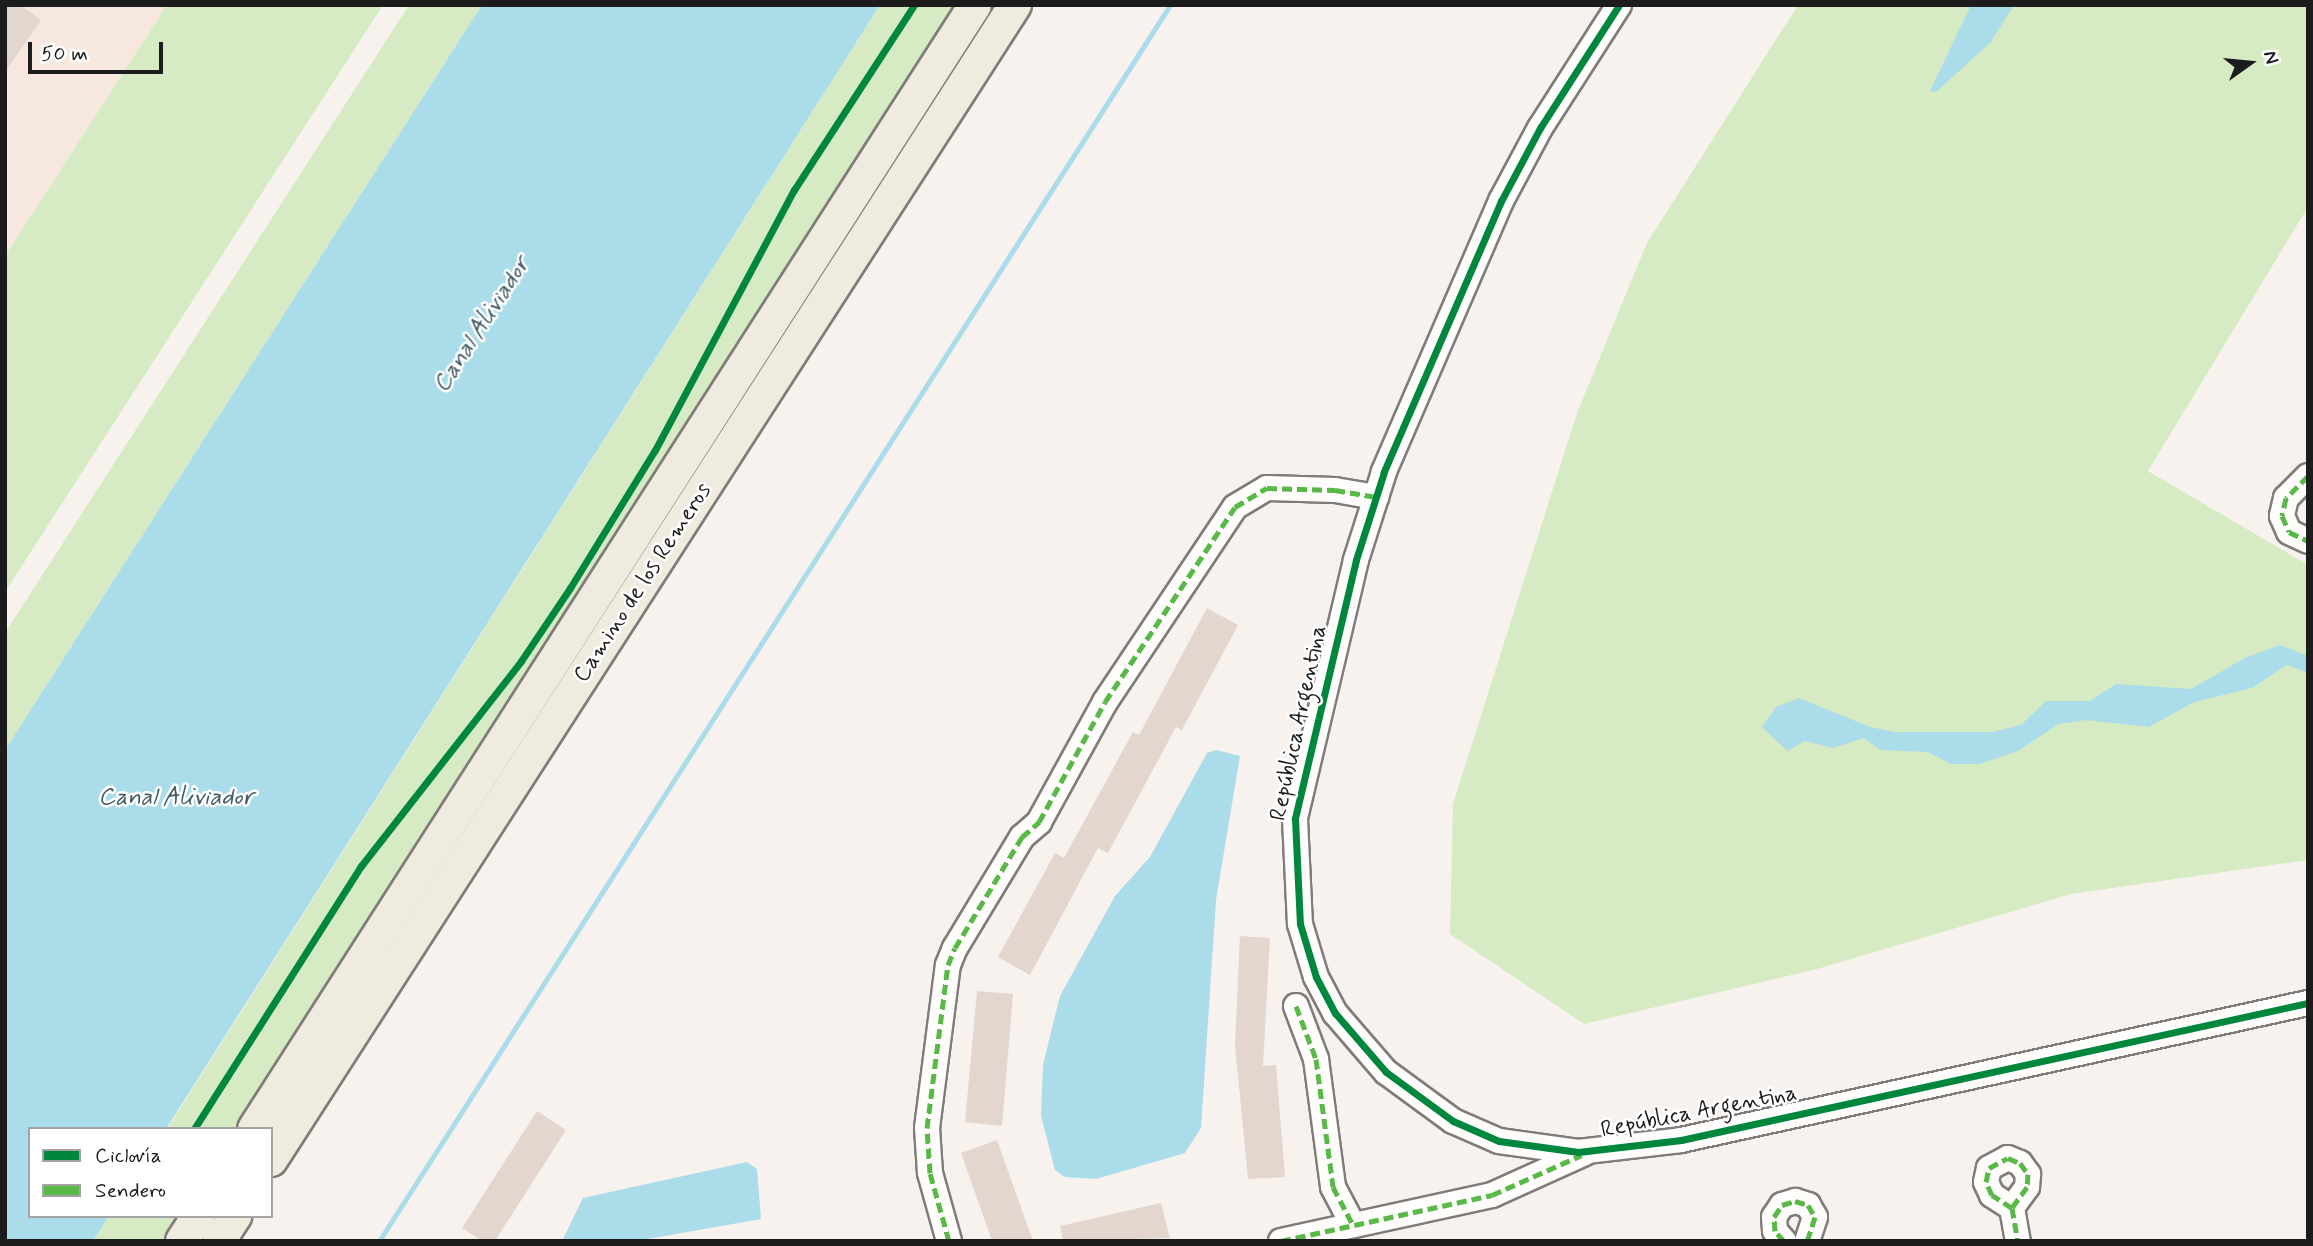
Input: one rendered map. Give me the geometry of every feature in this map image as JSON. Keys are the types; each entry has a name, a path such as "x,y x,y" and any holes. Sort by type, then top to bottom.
{"main road":[{"name":"Camino de los Remeros","path":"255,1127 975,5"},
{"name":"Camino de los Remeros","path":"273,1157 1015,5"},
{"path":"182,1241 197,1218"},
{"path":"219,1241 234,1218"}],"street":[{"name":"República Argentina","path":"1619,5 1540,128 1501,201 1376,497 1356,560 1295,819 1296,900 1307,953 1335,1013 1359,1044 1414,1097 1453,1121 1499,1141 1590,1151 1681,1140 2308,1003"},
{"path":"2308,476 2286,498 2282,516 2289,532 2308,541"},
{"path":"949,1241 930,1173 927,1128 948,965 955,948 1022,837 1038,822 1105,702 1235,507 1267,488 1335,490 1376,497"},
{"path":"1296,1006 1316,1059 1332,1187 1353,1225"},
{"path":"1281,1241 1492,1195 1590,1151"},
{"path":"1784,1241 1775,1231 1774,1217 1782,1205 1795,1201 1808,1205 1815,1217 1807,1241"},
{"path":"2012,1208 2018,1241"}],"shaded area":[{"path":"5,5 167,5 5,256"}],"green space":[{"path":"167,5 383,5 5,592 5,256"},
{"path":"409,5 482,5 5,750 5,633"},
{"path":"880,5 961,5 245,1127 168,1127"},
{"path":"1798,5 2308,5 2308,207 2148,471 2308,565 2308,860 2071,894 1817,969 1584,1024 1450,934 1453,804 1577,413 1647,243"},
{"path":"108,1218 186,1218 171,1241 93,1241"}],"water":[{"name":"Canal Aliviador","path":"482,5 880,5 167,1127 28,1127 28,1218 108,1218 93,1241 5,1241 5,750"},
{"path":"1971,5 2014,5 1990,43 1936,92 1930,91"},
{"path":"2280,645 2308,656 2308,673 2287,665 2252,688 2194,702 2149,727 2086,720 2059,724 2018,751 1979,764 1951,764 1928,752 1880,750 1864,738 1833,748 1805,741 1787,751 1762,727 1776,707 1799,698 1870,727 1895,732 1992,732 2021,725 2046,701 2090,701 2116,684 2191,689 2245,658"},
{"path":"1216,750 1240,756 1216,900 1201,1128 1185,1153 1096,1179 1065,1177 1055,1170 1041,1116 1043,1065 1060,996 1115,896 1150,857 1207,753"},
{"path":"747,1162 757,1169 761,1219 636,1241 562,1241 583,1198"}],"building":[{"path":"5,5 20,5 41,20 5,72"},
{"path":"1207,608 1238,625 1182,730 1176,727 1108,853 1098,848 1030,975 998,957 1055,853 1064,858 1133,732 1139,735"},
{"path":"1240,936 1270,938 1263,1066 1276,1065 1285,1177 1248,1179 1235,1045"},
{"path":"977,991 1013,994 1002,1126 965,1122"},
{"path":"537,1111 566,1130 495,1241 482,1241 462,1228"},
{"path":"997,1140 1033,1241 992,1241 961,1153"},
{"path":"1161,1203 1170,1238 1063,1241 1060,1226"}],"waterway":[{"path":"379,1241 1170,5"}],"marked path":[{"path":"2308,476 2286,498 2282,516 2289,532 2308,541"},
{"path":"949,1241 930,1173 927,1128 948,965 955,948 1022,837 1039,822 1105,702 1235,507 1267,488 1335,490 1376,497"},
{"path":"1296,1006 1316,1059 1333,1187 1353,1225"},
{"path":"1281,1241 1492,1195 1582,1155"},
{"path":"2008,1158 2020,1163 2028,1174 2027,1187 2012,1208 1992,1195 1986,1182 1989,1168 2008,1158"},
{"path":"1784,1241 1775,1231 1774,1217 1782,1205 1795,1201 1808,1205 1815,1217 1807,1241"},
{"path":"2012,1208 2018,1241"}],"cycle path":[{"path":"195,1127 361,866 521,661 570,588 655,450 794,190 914,5"},
{"path":"1619,5 1540,128 1501,201 1384,472 1356,560 1295,819 1300,924 1316,977 1335,1013 1386,1072 1453,1121 1499,1141 1578,1152 1681,1140 2308,1003"}]}
